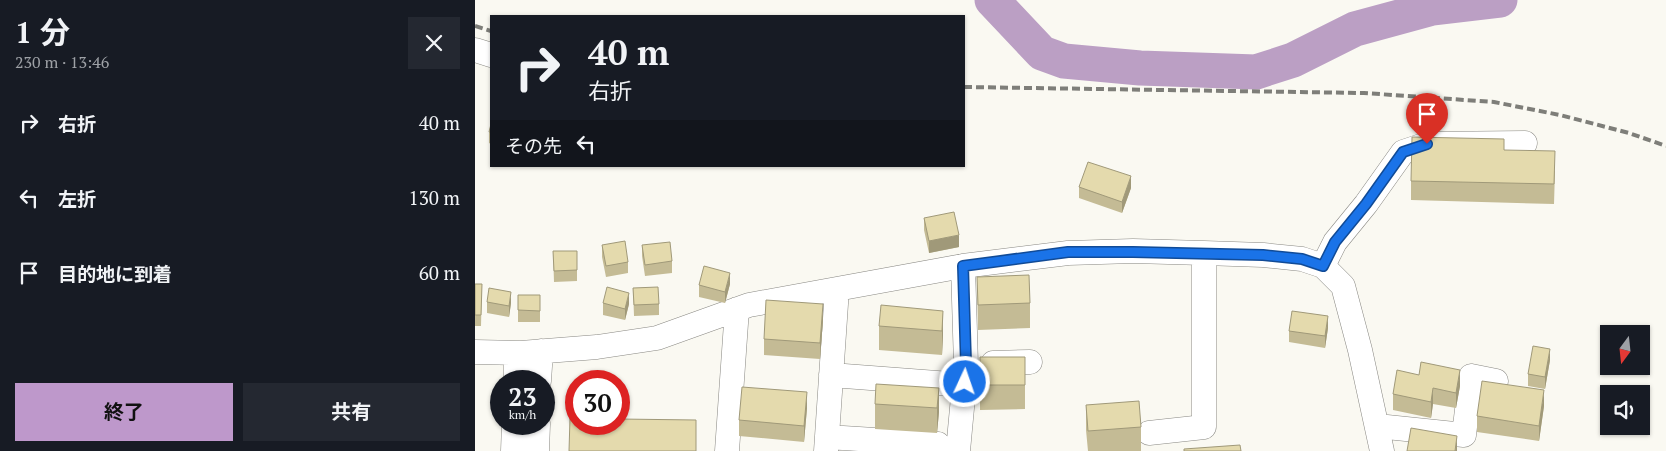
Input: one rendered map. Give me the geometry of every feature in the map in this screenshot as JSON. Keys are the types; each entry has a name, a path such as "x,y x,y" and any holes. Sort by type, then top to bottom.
{"street":[{"path":"475,50 490,55"},
{"path":"1323,266 1335,242 1366,204 1403,152 1427,144 1525,143"},
{"path":"475,352 516,353 597,347 657,338 749,305 963,266 1068,252 1204,253 1302,259 1323,266 1343,286 1357,335 1382,451"},
{"path":"1149,433 1204,427 1204,253"},
{"path":"837,289 827,444 948,448 966,364 963,266"},
{"path":"727,451 741,394 737,309"},
{"path":"540,370 541,351"},
{"path":"516,353 516,370"},
{"path":"966,364 1030,362"},
{"path":"831,375 950,384"},
{"path":"1377,426 1464,435 1471,376 1496,381"},
{"path":"513,451 514,435"},
{"path":"537,451 538,435"}],"building":[{"path":"1412,137 1504,139 1504,150 1555,151 1554,184 1411,181"},
{"path":"1088,162 1131,176 1122,202 1079,187"},
{"path":"954,212 959,235 929,241 924,218"},
{"path":"625,241 628,262 606,266 602,245"},
{"path":"670,242 672,261 645,265 642,245"},
{"path":"553,251 577,251 577,270 554,271"},
{"path":"704,266 730,273 725,292 699,285"},
{"path":"1029,275 1030,303 978,305 977,277"},
{"path":"475,284 482,284 481,315 475,315"},
{"path":"607,287 629,293 625,309 603,303"},
{"path":"658,287 659,304 634,305 633,288"},
{"path":"489,288 511,292 509,306 487,302"},
{"path":"518,295 540,295 540,311 518,310"},
{"path":"766,300 823,304 820,343 764,339"},
{"path":"881,305 943,311 942,331 879,326"},
{"path":"1292,311 1328,316 1325,336 1289,331"},
{"path":"1533,346 1550,349 1545,377 1528,374"},
{"path":"980,357 1025,357 1025,385 980,385"},
{"path":"1421,362 1460,370 1456,393 1433,388 1431,402 1393,394 1397,370 1419,375"},
{"path":"1482,381 1544,390 1539,426 1477,416"},
{"path":"876,384 939,388 937,408 875,404"},
{"path":"742,387 807,392 804,426 739,420"},
{"path":"1139,401 1141,427 1088,431 1086,405"},
{"path":"630,419 696,420 696,451 569,451 569,435 630,435"},
{"path":"1411,428 1457,436 1455,451 1407,451"},
{"path":"1240,445 1241,451 1184,451 1184,449"}],"waterway":[{"path":"992,0 1042,53 1064,61 1140,68 1256,72 1293,60 1355,29 1432,8 1500,0"}],"railway":[{"path":"475,26 490,31"},
{"path":"965,87 1364,93 1494,102 1560,115 1629,133 1666,146"}],"route":[{"path":"965,382 963,266 1068,252 1263,255 1302,259 1323,266 1335,242 1366,204 1403,152 1427,144"}]}
